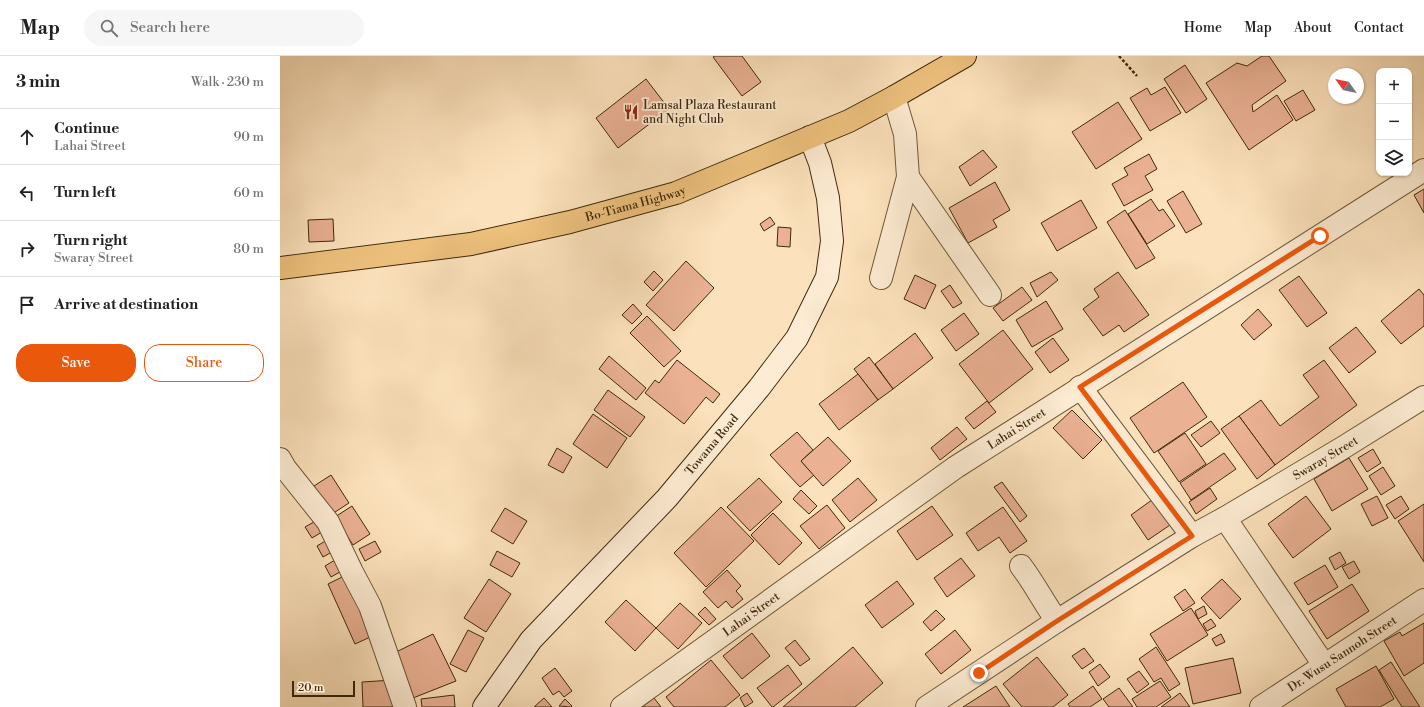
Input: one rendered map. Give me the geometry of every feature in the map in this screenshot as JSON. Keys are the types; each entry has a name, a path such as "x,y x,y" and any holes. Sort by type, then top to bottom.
{"highway":[{"name":"Bo-Tiama Highway","path":"280,268 471,244 570,222 676,193 849,121 965,56"}],"street":[{"path":"881,278 908,177 905,134 894,97"},
{"name":"Towama Road","path":"484,707 531,640 667,498 759,388 797,338 827,277 832,240 828,198 820,163 810,137"},
{"name":"Lahai Street","path":"622,707 956,467 1424,170"},
{"path":"908,177 990,295"},
{"path":"927,707 1057,621 1192,536 1080,387"},
{"name":"Swaray Street","path":"1192,536 1344,447 1424,397"},
{"path":"283,464 328,522 370,606 405,707"},
{"path":"1225,518 1324,666"},
{"path":"1021,566 1031,578 1057,621"},
{"name":"Dr. Wusu Sannoh Street","path":"1261,707 1424,600"}],"path":[{"path":"1120,56 1137,76"}],"building":[{"path":"742,56 761,82 742,96 713,57"},
{"path":"1262,56 1269,56 1286,81 1252,105 1253,112 1277,95 1293,120 1249,150 1206,83 1237,63 1247,66"},
{"path":"1185,65 1207,99 1186,113 1164,79"},
{"path":"646,79 669,109 618,148 596,118"},
{"path":"1165,87 1181,113 1150,131 1130,98 1147,88 1151,95"},
{"path":"1303,90 1315,110 1296,121 1284,101"},
{"path":"1118,102 1142,139 1096,169 1072,132"},
{"path":"983,150 997,167 970,186 959,167"},
{"path":"1149,154 1157,169 1145,176 1153,190 1124,206 1112,184 1128,175 1124,168"},
{"path":"995,182 1010,210 993,220 997,227 968,243 949,208"},
{"path":"1424,189 1424,213 1414,195"},
{"path":"1183,191 1202,224 1186,233 1167,201"},
{"path":"1151,199 1159,211 1163,209 1175,226 1147,244 1128,214"},
{"path":"1081,200 1097,228 1057,251 1041,223"},
{"path":"1125,210 1155,258 1136,269 1107,222"},
{"path":"770,217 775,224 764,231 760,224"},
{"path":"333,219 334,241 309,242 308,220"},
{"path":"778,227 791,228 790,247 777,246"},
{"path":"686,261 714,288 674,331 646,305"},
{"path":"654,271 663,280 653,291 644,282"},
{"path":"1051,272 1058,280 1037,297 1030,283"},
{"path":"1118,272 1149,315 1124,332 1119,325 1103,336 1083,309 1099,297 1094,289"},
{"path":"915,275 936,285 925,309 904,299"},
{"path":"1299,276 1327,313 1307,327 1279,290"},
{"path":"950,285 962,303 953,308 941,291"},
{"path":"1022,287 1032,300 1003,321 993,308"},
{"path":"1419,289 1424,295 1424,326 1401,344 1381,321"},
{"path":"1046,301 1063,329 1032,347 1016,320"},
{"path":"633,304 642,314 632,324 622,315"},
{"path":"1258,309 1272,325 1254,340 1241,325"},
{"path":"964,313 979,334 956,351 941,330"},
{"path":"647,316 681,351 664,367 630,333"},
{"path":"1356,327 1376,352 1349,373 1329,348"},
{"path":"1003,330 1033,369 989,403 959,364"},
{"path":"915,333 933,358 893,389 875,364"},
{"path":"1053,338 1069,360 1050,373 1035,352"},
{"path":"609,356 646,388 636,400 599,369"},
{"path":"869,357 893,389 878,400 854,369"},
{"path":"677,360 720,394 713,403 706,397 684,424 645,393 655,380 659,383"},
{"path":"1324,360 1357,405 1275,465 1239,416 1261,400 1280,426 1319,397 1303,375"},
{"path":"858,374 878,400 839,430 819,404"},
{"path":"1183,382 1207,417 1154,453 1130,418"},
{"path":"608,390 645,417 630,437 594,410"},
{"path":"987,401 996,412 974,429 965,418"},
{"path":"1072,410 1102,440 1083,459 1053,428"},
{"path":"593,414 627,438 607,468 573,444"},
{"path":"1239,416 1275,465 1257,479 1221,429"},
{"path":"1211,421 1220,433 1201,447 1191,435"},
{"path":"957,427 967,439 940,460 931,448"},
{"path":"797,432 813,450 801,461 814,475 800,487 770,455"},
{"path":"1185,433 1206,464 1179,482 1158,451"},
{"path":"828,437 851,461 823,486 801,461"},
{"path":"557,448 572,457 563,473 548,465"},
{"path":"1373,449 1381,463 1367,472 1358,458"},
{"path":"1224,453 1236,469 1191,500 1180,483"},
{"path":"1349,458 1368,489 1332,511 1314,479"},
{"path":"1383,467 1395,486 1381,495 1369,476"},
{"path":"331,475 349,503 332,514 314,486"},
{"path":"759,478 782,502 750,531 727,507"},
{"path":"858,478 877,500 850,522 832,500"},
{"path":"1002,482 1027,516 1020,522 994,487"},
{"path":"1210,488 1217,499 1196,514 1189,502"},
{"path":"801,490 817,506 809,514 793,499"},
{"path":"1306,496 1331,529 1293,558 1268,524"},
{"path":"1377,496 1388,518 1372,526 1361,504"},
{"path":"1401,496 1409,509 1395,519 1386,505"},
{"path":"1156,497 1173,523 1148,540 1131,515"},
{"path":"1424,504 1424,562 1398,521"},
{"path":"827,505 845,528 819,549 800,526"},
{"path":"352,506 370,534 353,545 335,517"},
{"path":"932,506 953,535 917,560 897,531"},
{"path":"721,507 754,541 706,587 674,553"},
{"path":"1003,507 1027,541 1010,553 999,537 978,551 966,533"},
{"path":"505,508 527,521 513,544 491,531"},
{"path":"773,513 802,543 779,565 751,535"},
{"path":"321,518 327,529 312,538 305,527"},
{"path":"332,537 339,548 323,557 317,546"},
{"path":"375,541 381,552 365,561 359,549"},
{"path":"497,551 520,563 512,577 490,565"},
{"path":"1340,552 1346,563 1335,570 1329,558"},
{"path":"340,557 347,568 331,577 325,566"},
{"path":"961,558 975,576 947,597 934,578"},
{"path":"1354,561 1360,572 1349,579 1342,567"},
{"path":"1325,565 1338,587 1308,605 1294,583"},
{"path":"727,570 741,586 736,591 743,599 732,608 726,601 718,608 703,592"},
{"path":"350,573 377,634 355,644 328,584"},
{"path":"489,579 511,594 486,632 464,618"},
{"path":"1222,579 1241,599 1220,619 1201,598"},
{"path":"897,581 914,604 882,628 865,605"},
{"path":"1352,584 1369,611 1327,639 1309,611"},
{"path":"1185,589 1195,603 1183,611 1174,597"},
{"path":"626,600 656,628 635,651 605,622"},
{"path":"680,603 702,623 678,649 656,628"},
{"path":"1204,606 1207,614 1198,619 1195,611"},
{"path":"705,607 716,619 709,625 698,614"},
{"path":"1191,608 1208,635 1167,661 1150,634"},
{"path":"936,610 945,619 931,631 923,622"},
{"path":"1211,619 1216,626 1207,631 1203,624"},
{"path":"1424,623 1424,663 1404,676 1384,641 1400,632 1402,636"},
{"path":"468,630 484,638 466,672 450,664"},
{"path":"955,630 971,650 941,674 925,654"},
{"path":"752,633 770,656 742,679 723,656"},
{"path":"433,634 456,681 413,698 394,653"},
{"path":"1221,634 1225,642 1216,646 1212,639"},
{"path":"795,640 810,659 800,666 785,648"},
{"path":"853,647 883,683 855,707 783,707"},
{"path":"1156,647 1180,684 1169,691 1161,678 1154,682 1139,659"},
{"path":"1084,648 1094,661 1082,669 1072,656"},
{"path":"1037,657 1068,695 1053,707 1022,707 1003,684"},
{"path":"1233,658 1241,693 1193,704 1185,668"},
{"path":"711,660 740,695 725,707 674,707 666,697"},
{"path":"1391,662 1420,707 1402,707 1379,670"},
{"path":"1100,664 1110,677 1098,686 1089,672"},
{"path":"788,665 802,684 772,707 757,688"},
{"path":"1376,666 1394,699 1380,707 1346,707 1336,689"},
{"path":"555,668 572,691 564,697 559,691 553,695 542,678"},
{"path":"1139,671 1149,684 1137,693 1127,679"},
{"path":"393,680 395,707 363,707 362,682"},
{"path":"1160,681 1171,697 1156,707 1137,707 1132,699"},
{"path":"996,686 1010,707 963,707"},
{"path":"1093,686 1102,699 1090,707 1070,707 1068,704"},
{"path":"1119,688 1133,707 1109,707 1103,699"},
{"path":"747,693 753,702 745,707 740,698"},
{"path":"1180,693 1190,707 1161,707"},
{"path":"454,695 455,707 422,707 421,699"},
{"path":"544,698 552,707 534,707"},
{"path":"654,698 661,707 642,707"},
{"path":"565,699 572,706 571,707 559,706"}],"place":[{"name":"Lamsal Plaza Restaurant and Night Club","path":"631,112"}],"route":[{"path":"979,673 1057,621 1192,536 1080,387 1320,236"}]}
